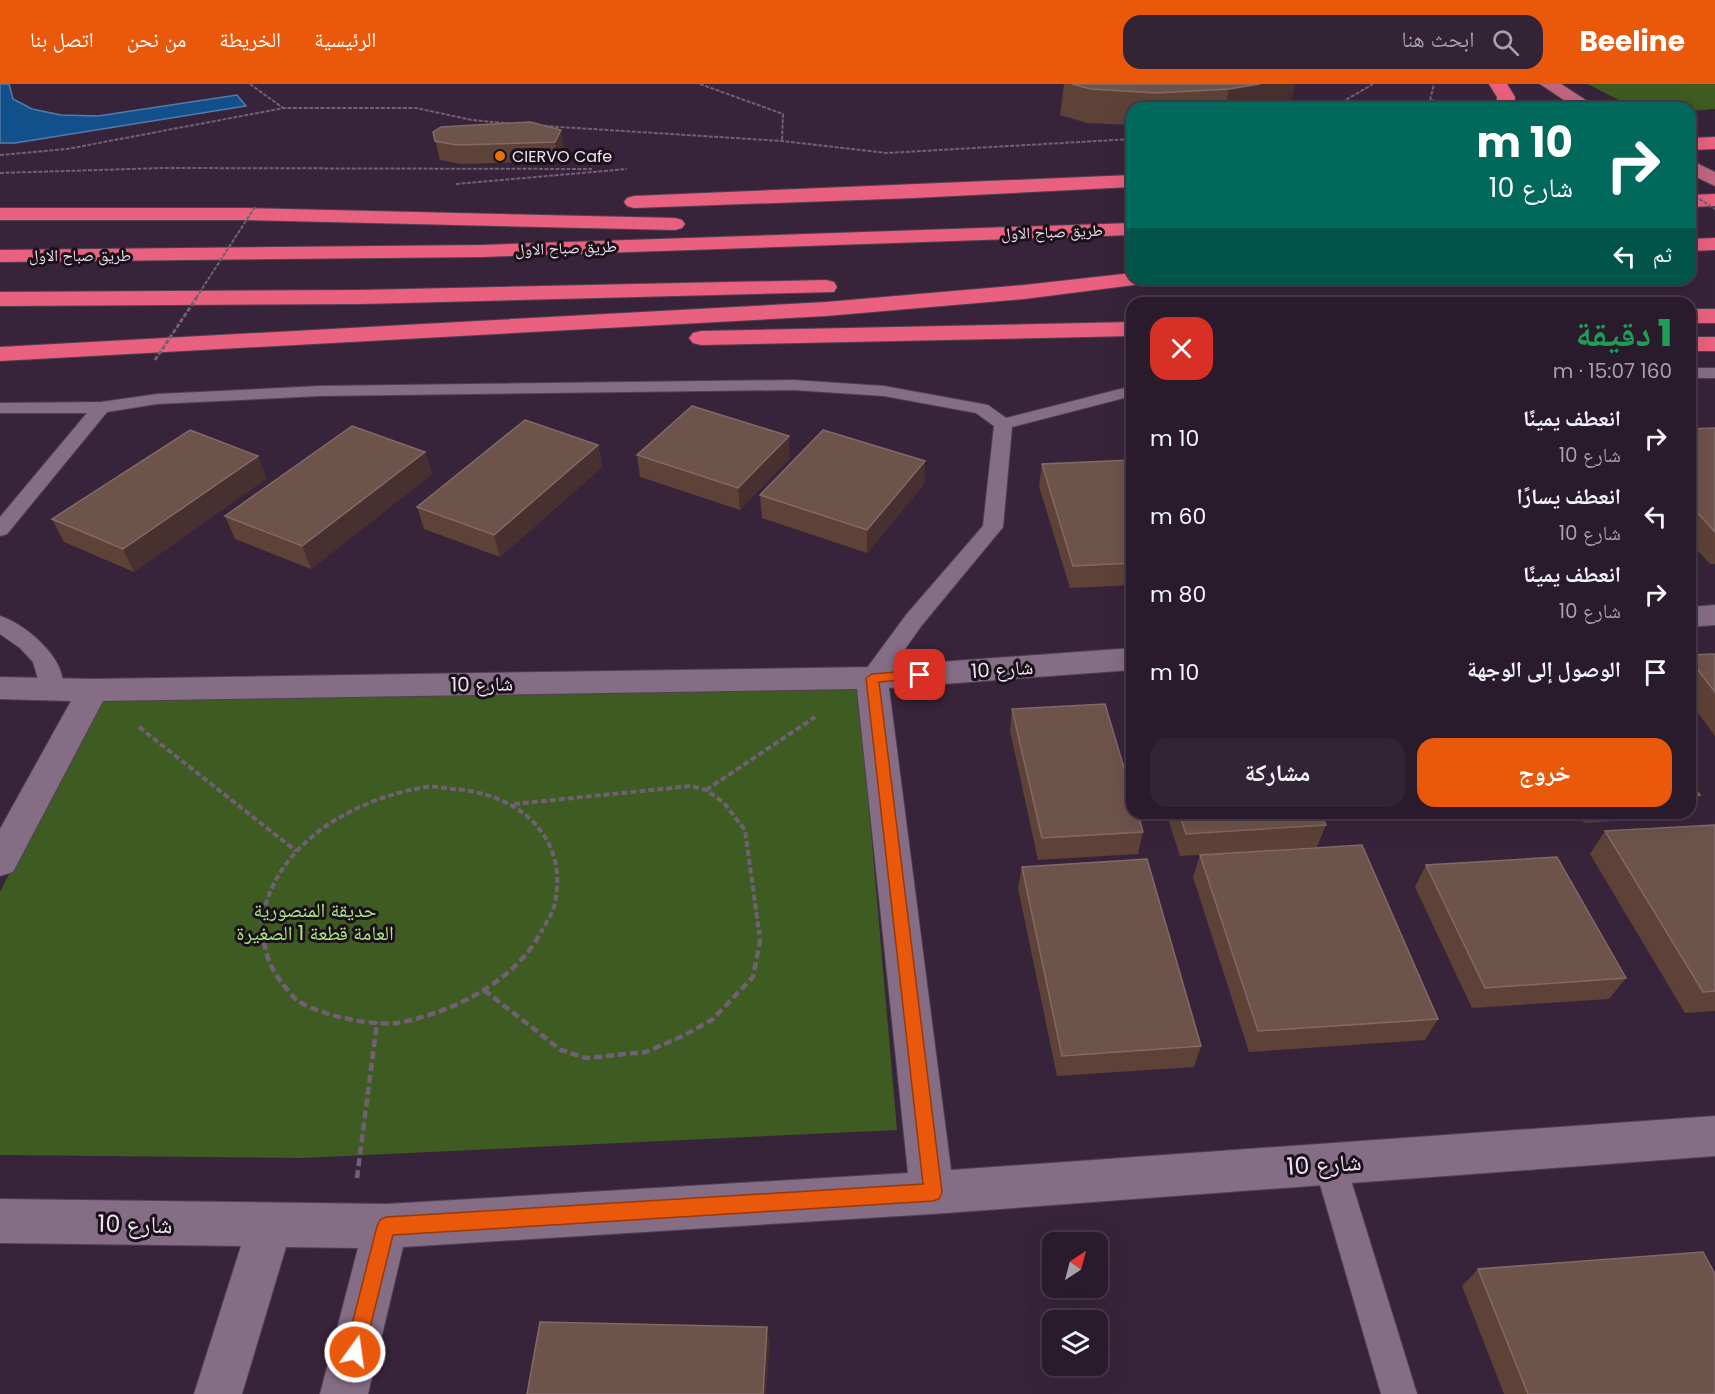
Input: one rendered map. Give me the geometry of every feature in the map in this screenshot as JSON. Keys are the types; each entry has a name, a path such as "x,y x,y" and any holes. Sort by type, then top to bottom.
{"highway":[{"path":"1498,84 1506,97 1506,102"},
{"path":"1696,144 1715,143"},
{"path":"0,214 610,203 1126,181"},
{"path":"1696,201 1715,200"},
{"path":"248,210 1052,232"},
{"name":"طريق صباح الاول","path":"0,256 483,251 1126,229"},
{"path":"1696,245 1715,244"},
{"path":"0,299 362,297 676,291 919,284 1126,274"},
{"path":"0,355 826,309 1024,292 1126,280"},
{"path":"1696,316 1715,316"},
{"path":"0,355 1126,329"},
{"path":"1696,344 1715,344"}],"main road":[{"path":"1549,84 1579,102"}],"street":[{"path":"1696,617 1715,615"},
{"name":"شارع 10","path":"0,688 93,690 872,678 1126,659"},
{"path":"872,678 933,1192"},
{"path":"0,862 93,690"},
{"name":"شارع 10","path":"0,1221 368,1226 933,1192 1715,1136"},
{"path":"218,1394 270,1226"},
{"path":"344,1394 368,1226"}],"lane":[{"path":"1696,373 1715,373"},
{"path":"0,408 101,407 157,399 321,391 793,385 895,393 982,409 1003,424 1126,393"},
{"path":"0,530 101,407"},
{"path":"872,678 914,620 993,527 1003,424"},
{"path":"0,623 42,656 52,674 51,690"},
{"path":"1330,1164 1399,1394"}],"path":[{"path":"250,84 284,108"},
{"path":"700,84 783,114 782,141"},
{"path":"1342,102 1374,84"},
{"path":"1434,84 1430,100 1447,102"},
{"path":"0,155 67,149 284,108 416,108 472,120 515,123"},
{"path":"537,126 782,141 887,153 1126,139"},
{"path":"0,172 163,168 617,169"},
{"path":"1696,197 1715,209"},
{"path":"155,360 248,210"},
{"path":"706,790 872,678"},
{"path":"93,690 296,850"},
{"path":"484,990 561,1050 586,1058 646,1052 685,1035 713,1019 753,977 760,941 745,830 724,803 706,790 691,786 513,804"},
{"path":"428,787 474,790 513,804 542,829 557,864 555,904 535,945 498,981 449,1009 394,1023 341,1019 297,1001 270,969 261,930 271,889 296,850 334,819 380,798 428,787"},
{"path":"368,1226 377,1022"}],"green space":[{"path":"1588,84 1715,84 1715,109 1696,111 1696,102 1622,102"},
{"name":"حديقة المنصورية العامة قطعة 1 الصغيرة","path":"857,671 897,1130 303,1158 0,1155 0,892 80,734 103,698"}],"water":[{"path":"0,84 9,84 13,99 32,109 61,115 98,116 237,95 246,106 15,143 0,143"}],"building":[{"path":"1072,84 1260,84 1229,89 1157,93 1091,89"},
{"path":"530,122 561,130 555,142 457,145 435,141 433,132 441,127"},
{"path":"692,406 789,436 738,488 637,455"},
{"path":"525,420 598,445 494,535 417,507"},
{"path":"352,426 425,452 302,546 225,516"},
{"path":"1715,428 1715,532 1696,511 1696,429"},
{"path":"190,430 258,456 123,549 52,519"},
{"path":"823,430 925,461 867,530 760,495"},
{"path":"1126,460 1126,563 1073,566 1042,464"},
{"path":"1715,654 1715,692 1696,668 1696,655"},
{"path":"1105,704 1126,775 1126,819 1140,819 1143,832 1042,838 1012,709"},
{"path":"1181,819 1324,819 1326,825 1186,834"},
{"path":"1715,825 1715,991 1703,992 1605,831"},
{"path":"1362,845 1438,1019 1258,1031 1200,855"},
{"path":"1557,857 1626,978 1485,988 1426,865"},
{"path":"1147,859 1201,1046 1062,1056 1022,867"},
{"path":"1703,1252 1715,1274 1715,1394 1528,1394 1478,1269"},
{"path":"540,1322 767,1327 763,1394 527,1394"}],"place":[{"name":"CIERVO Cafe","path":"500,156"}],"route":[{"path":"355,1352 386,1226 933,1192 872,678 920,675"}]}
